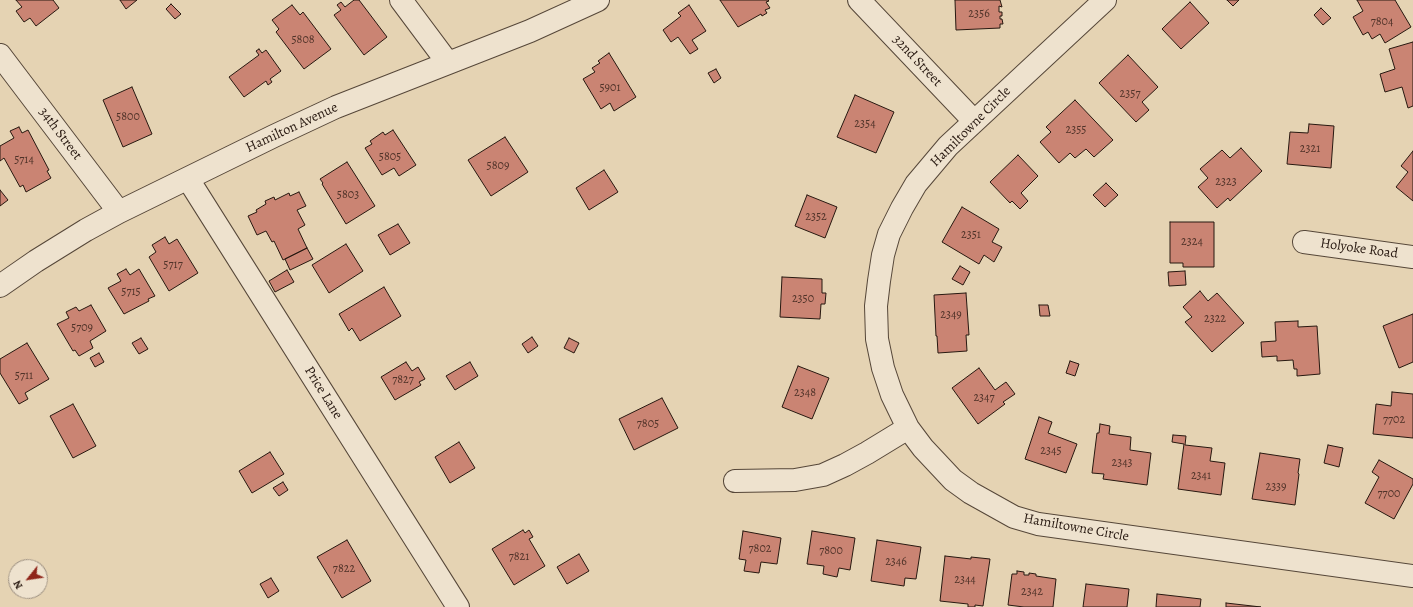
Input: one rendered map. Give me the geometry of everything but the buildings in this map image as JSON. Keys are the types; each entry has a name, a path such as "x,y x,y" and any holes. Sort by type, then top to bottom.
{"street":[{"path":"401,0 448,63"},
{"name":"Hamilton Avenue","path":"0,286 61,245 119,212 274,136 336,107 530,31 598,0"},
{"name":"32nd Street","path":"859,0 974,121"},
{"name":"Hamiltowne Circle","path":"1105,0 948,146 916,184 892,227 883,255 876,306 877,339 883,368 892,395 908,428 923,448 953,480 971,493 1014,517 1038,524 1413,576"},
{"name":"34th Street","path":"0,55 119,212"},
{"name":"Price Lane","path":"188,179 458,607"},
{"name":"Holyoke Road","path":"1304,242 1413,257"},
{"path":"734,480 795,480 823,475 867,453 908,428"}]}
